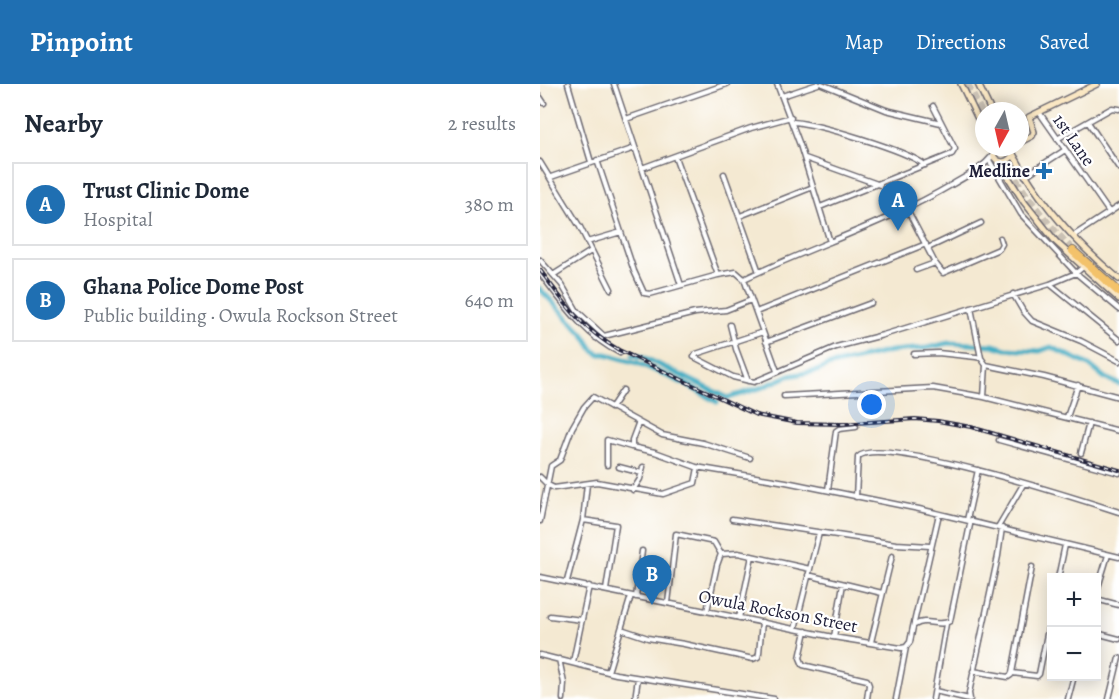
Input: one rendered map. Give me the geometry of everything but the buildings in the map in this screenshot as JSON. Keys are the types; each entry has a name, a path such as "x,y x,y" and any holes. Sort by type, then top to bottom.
{"highway":[{"path":"1119,287 1074,250 1119,292"}],"main road":[{"path":"962,84 975,112"},
{"path":"978,84 987,102"},
{"path":"1029,138 1034,132 1029,117 1097,84"},
{"path":"996,156 1024,202 1056,242 1082,268 1119,299"},
{"path":"999,156 1007,161 1010,156"},
{"path":"1017,156 1025,176 1050,211 1072,237 1119,279"}],"street":[{"path":"568,84 591,162"},
{"path":"614,84 681,285"},
{"path":"626,119 727,84"},
{"path":"777,84 792,119 830,242"},
{"path":"782,96 820,84 886,110 942,124"},
{"path":"540,97 544,103"},
{"path":"820,207 880,184 954,151 933,106"},
{"path":"1057,139 1117,108"},
{"name":"1st Lane","path":"1039,112 1109,212"},
{"path":"642,168 751,128 792,119 904,153 925,165"},
{"path":"1088,122 1119,168"},
{"path":"550,177 635,148"},
{"path":"1025,176 1065,150"},
{"path":"744,279 908,209 970,175 988,162 992,156"},
{"path":"675,157 717,275"},
{"path":"804,158 880,184"},
{"path":"597,160 634,271 644,293 650,294 717,275 736,272 744,279 777,371"},
{"path":"540,162 580,227 611,289"},
{"path":"988,162 1021,214 1076,273 1119,309"},
{"path":"724,174 759,272"},
{"path":"740,216 813,187"},
{"path":"1072,237 1119,206"},
{"path":"908,209 935,263 945,274 999,249 1002,244 1000,238"},
{"path":"756,312 981,223"},
{"path":"587,242 621,232"},
{"path":"553,275 591,251"},
{"path":"540,260 577,311 603,336"},
{"path":"916,270 935,263"},
{"path":"763,332 696,354 694,357 733,378 754,382 836,347 1050,284 1082,268"},
{"path":"540,273 577,320 596,338 620,353"},
{"path":"1050,284 1119,340"},
{"path":"1013,294 1032,321 1081,340 1119,361"},
{"path":"596,338 695,313 726,310 751,300"},
{"path":"766,342 871,303"},
{"path":"971,308 981,358 986,365 984,397"},
{"path":"730,325 733,342 748,381"},
{"path":"914,354 938,353 981,358"},
{"path":"986,365 1008,368 1119,397"},
{"path":"1067,417 1078,385"},
{"path":"784,396 933,388 984,397 1119,431"},
{"path":"611,408 623,390"},
{"path":"540,521 551,466 560,460 572,428 591,399 595,398 638,424 662,435 703,443 750,458"},
{"path":"1081,453 1089,423"},
{"path":"632,447 638,424"},
{"path":"828,490 836,432 838,429 856,427"},
{"path":"607,465 607,440 655,452 698,468 828,490 969,520 1119,558"},
{"path":"999,440 1119,473"},
{"path":"856,497 857,461 861,454 865,453 930,458 1119,512"},
{"path":"619,467 642,473"},
{"path":"633,490 640,479 643,467"},
{"path":"540,477 554,488 603,482 633,490 663,494 695,483 698,468"},
{"path":"933,699 978,470"},
{"path":"935,691 970,699 973,671 994,579 1000,528 1024,483"},
{"path":"567,581 583,520 587,484"},
{"path":"896,699 906,647 910,642 914,627 930,546 939,514"},
{"path":"732,519 896,544 930,546"},
{"path":"583,520 616,525 605,590"},
{"path":"795,629 819,533"},
{"path":"668,603 676,534 714,542 721,554"},
{"path":"1059,573 1065,545"},
{"path":"608,672 621,629 634,597 642,551"},
{"path":"721,554 738,553 810,569"},
{"path":"707,611 721,554"},
{"path":"1101,578 1108,555"},
{"path":"739,618 752,556"},
{"path":"871,643 892,556"},
{"path":"973,671 1008,677 1011,675 1032,567"},
{"path":"808,575 882,593"},
{"name":"Owula Rockson Street","path":"540,577 834,637 906,647"},
{"path":"834,637 843,584"},
{"path":"573,662 589,586"},
{"path":"1101,600 1119,605"},
{"path":"550,616 582,620"},
{"path":"914,627 923,621 947,624"},
{"path":"621,629 648,638 753,659 758,657 759,653 762,622"},
{"path":"1012,673 1034,676 1039,674 1048,627"},
{"path":"806,631 801,654 803,664 867,680 869,685 867,699"},
{"path":"1101,634 1119,639"},
{"path":"540,655 638,678 774,699"},
{"path":"1109,699 1119,658"},
{"path":"559,659 564,683 563,699"},
{"path":"635,699 638,678"},
{"path":"1068,699 1073,681"}],"waterway":[{"path":"540,289 584,335 594,351 638,363 687,385 717,402"},
{"path":"633,355 641,356 728,398 788,376 817,371 827,366 891,351 927,348 949,343 993,345 1006,349 1040,351 1051,347 1089,365 1105,378 1119,384"}],"tunnel":[{"path":"967,84 976,102"},
{"path":"1003,156 1031,202 1073,251"}],"railway":[{"path":"540,270 584,324 606,342 756,415 797,423 841,424 915,419 938,421 971,427 1119,470"}],"place":[{"name":"Medline","path":"1044,171"},
{"name":"Trust Clinic Dome","path":"898,231"},
{"name":"Ghana Police Dome Post","path":"652,605"}]}
